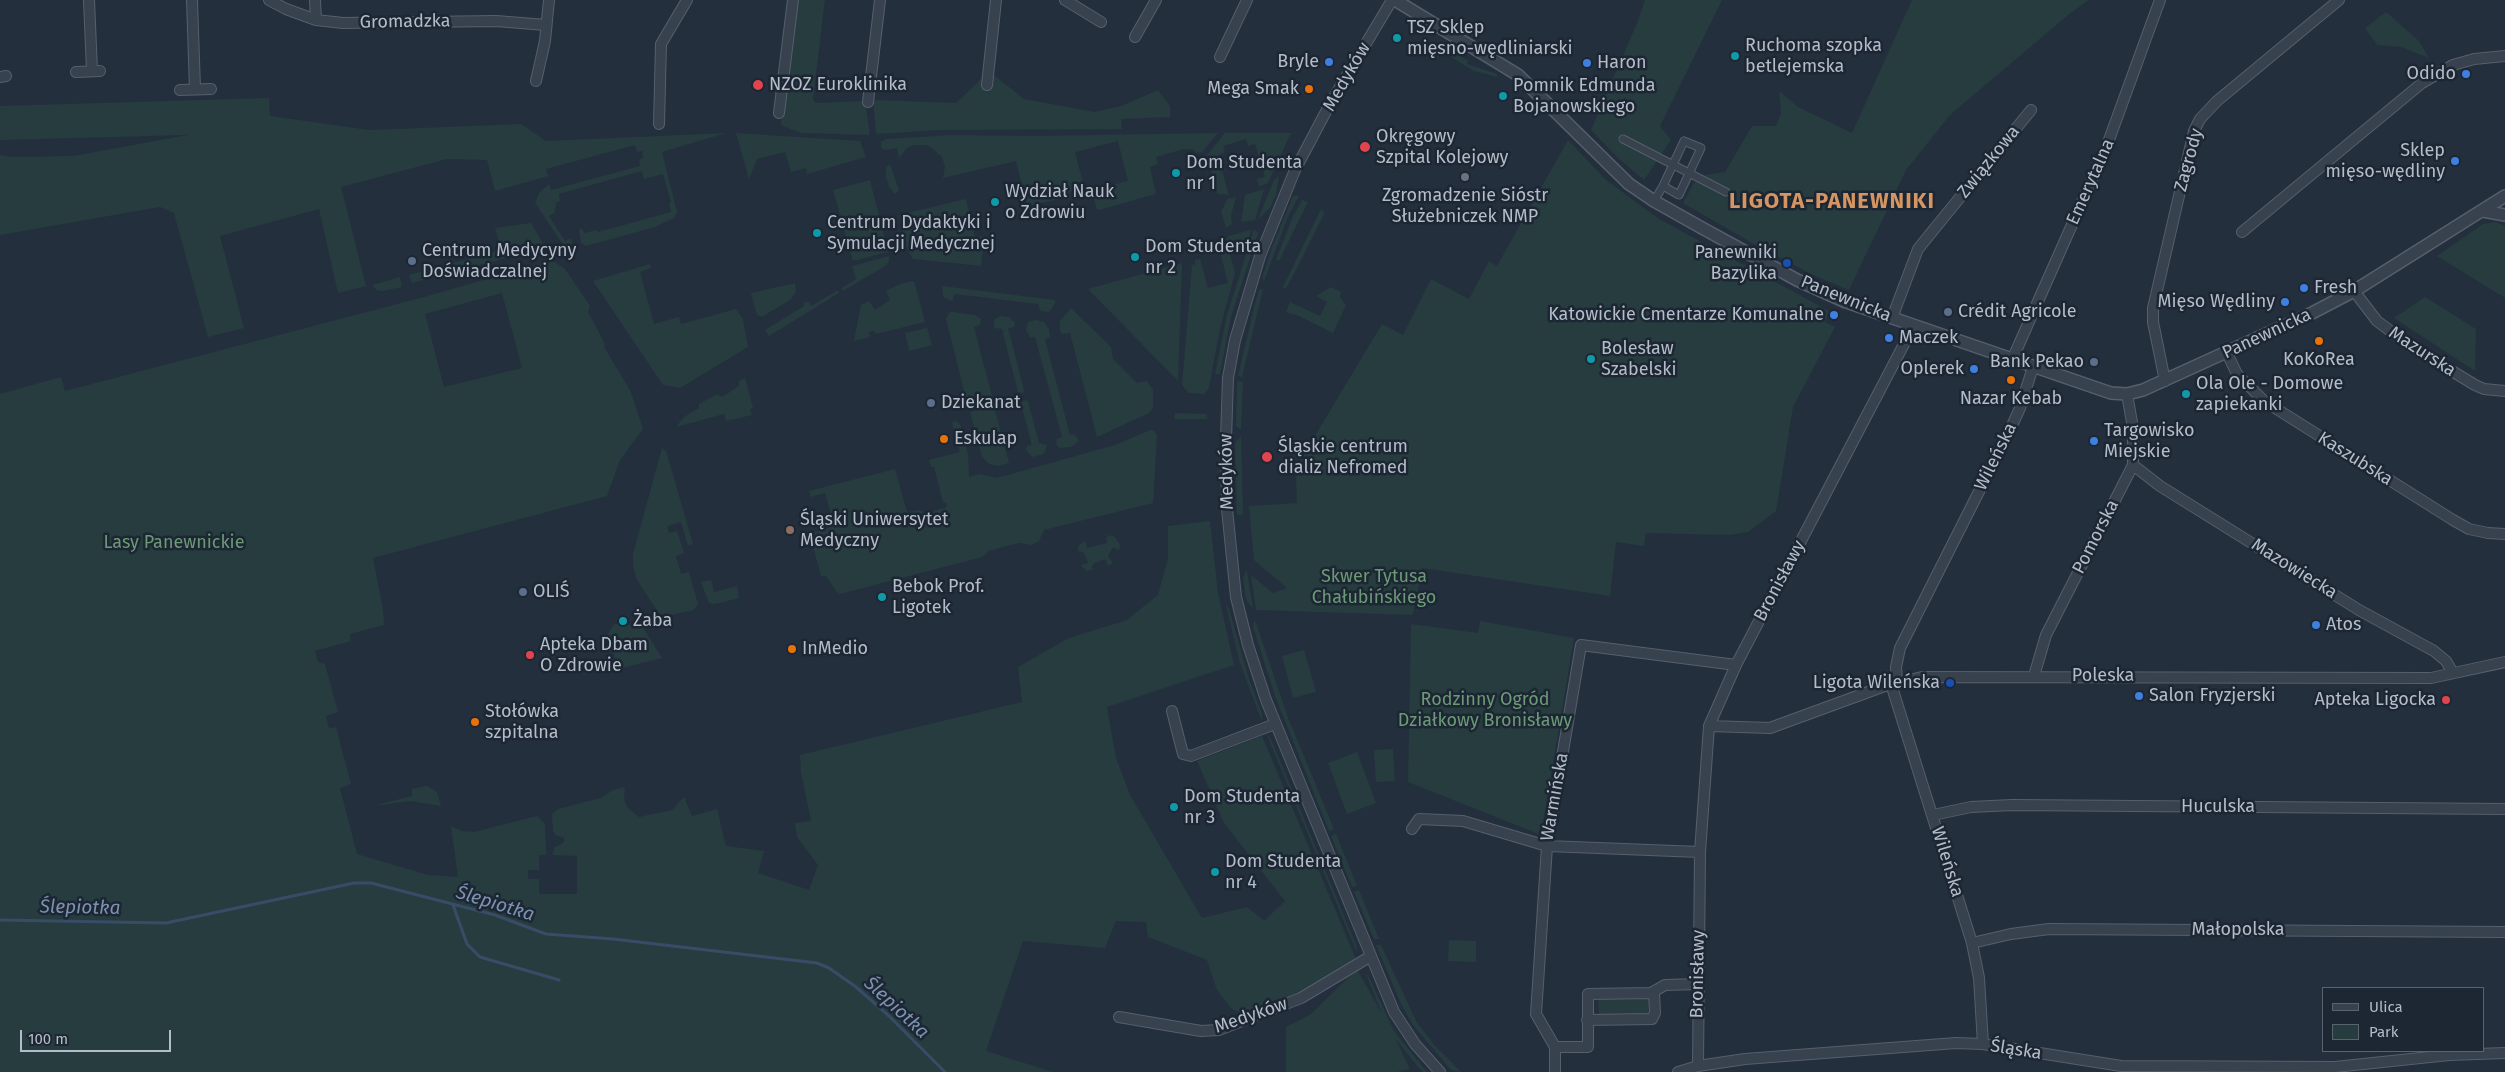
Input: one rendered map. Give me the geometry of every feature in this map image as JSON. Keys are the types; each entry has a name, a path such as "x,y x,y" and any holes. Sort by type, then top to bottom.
{"street":[{"path":"76,72 96,71 89,0"},
{"path":"192,0 195,89"},
{"name":"Gromadzka","path":"269,0 286,10 316,20 343,23 496,21 546,25"},
{"path":"315,0 316,20"},
{"path":"536,81 549,0"},
{"path":"658,124 661,44 687,0"},
{"path":"779,113 793,0"},
{"path":"868,102 880,0"},
{"path":"987,85 996,0"},
{"path":"1065,0 1101,22"},
{"path":"1135,38 1156,0"},
{"path":"1220,57 1246,0"},
{"name":"Panewnicka","path":"1394,0 1518,75 1549,103 1618,174 1654,201 1796,280 1914,326 2106,392 2127,394 2165,381 2354,291 2505,196"},
{"name":"Medyków","path":"1394,0 1331,102 1288,186 1260,256 1232,353 1227,393 1227,509 1236,597 1246,636 1276,724 1398,1020 1414,1044 1440,1072"},
{"name":"Emerytalna","path":"2012,360 2106,148 2160,0"},
{"name":"Zagrody","path":"2165,381 2153,322 2153,308 2192,140 2200,119 2223,96 2339,0"},
{"path":"2242,232 2422,83 2453,65 2474,59 2505,56"},
{"path":"180,90 211,89"},
{"name":"Związkowa","path":"1892,318 1918,249 2031,110"},
{"path":"1624,139 1726,192"},
{"path":"1654,201 1684,140 1701,148 1679,195 1663,186"},
{"path":"2483,211 2505,215"},
{"name":"Mazurska","path":"2354,291 2376,321 2409,345 2475,385 2484,389 2505,391"},
{"name":"Bronisławy","path":"1698,1066 1700,852 1709,726 1736,665 1914,326"},
{"name":"Kaszubska","path":"2227,353 2237,374 2264,401 2469,529 2505,534"},
{"name":"Wileńska","path":"1983,1044 1979,978 1972,943 1894,683 1900,648 2010,430 2020,408 2033,367"},
{"name":"Pomorska","path":"2034,676 2046,635 2133,465 2133,428 2127,394"},
{"name":"Mazowiecka","path":"2133,465 2160,486 2359,610 2434,651 2446,660 2453,673"},
{"name":"Warmińska","path":"1556,1072 1555,1047 1536,1014 1547,846 1581,645 1736,665"},
{"name":"Poleska","path":"1709,726 1759,729 1776,727 1894,683 1922,677 2430,678 2505,662"},
{"path":"1172,711 1183,754 1191,756 1276,724"},
{"name":"Huculska","path":"1933,815 1971,807 2012,805 2505,809"},
{"path":"1412,829 1418,819 1463,821 1547,846 1700,852"},
{"name":"Małopolska","path":"1972,943 2011,934 2049,929 2505,932"},
{"name":"Medyków","path":"1120,1017 1201,1031 1219,1030 1302,998 1371,956"},
{"path":"1555,1047 1588,1047 1588,994 1654,993 1665,985 1698,984"},
{"path":"1587,1020 1652,1019 1655,1013 1654,993"},
{"name":"Śląska","path":"1678,1072 1698,1066 1745,1059 1956,1043 1983,1044 2121,1066 2336,1067 2449,1055 2505,1054"}],"green space":[{"path":"797,0 825,0 813,98 815,103 865,101 870,135 801,133 781,125 793,46"},
{"path":"1645,0 1722,0 1660,126 1671,140 1644,180 1618,158 1591,130 1638,21"},
{"path":"1912,0 2089,0 2068,15 1950,115 1906,170 1849,290 1813,275 1761,248 1683,203 1698,176 1725,172 1752,126 1776,126 1781,113 1779,91 1798,107 1852,133"},
{"path":"2386,12 2419,41 2429,58 2401,47 2377,45 2365,28"},
{"path":"1445,46 1468,61 1467,64 1497,74 1497,77 1474,71 1443,51"},
{"path":"995,76 1024,99 1095,112 1121,106 1158,90 1170,106 1170,117 1121,119 1122,129 939,130 876,134 873,100 956,103 982,78"},
{"path":"269,98 270,116 370,130 521,124 546,141 726,133 662,152 677,212 674,218 655,227 586,246 581,243 579,230 582,228 584,233 597,230 598,232 671,212 669,203 671,202 663,174 644,179 642,171 559,194 560,201 556,203 555,212 549,216 565,241 571,238 573,247 568,252 535,203 539,193 549,184 551,190 640,166 639,159 643,158 642,151 637,152 635,145 546,169 548,176 495,191 487,160 447,159 341,187 366,286 338,293 319,209 220,236 244,328 208,337 174,213 160,207 0,235 0,155 13,157 73,156 188,135 0,140 0,106"},
{"path":"736,133 860,141 866,157 807,174 806,168 791,172 785,152 757,159 749,179"},
{"path":"1218,133 1202,152 1196,153 1194,150 1184,149 1156,157 1158,164 1150,167 1156,194 1099,210 1097,210 1091,190 1128,181 1118,141 1075,152 1083,183 1081,190 1069,192 1070,197 1027,206 1016,161 943,178 945,166 942,157 928,145 914,145 907,148 899,158 897,148 887,150 882,149 881,146 881,142 886,139 951,135 1034,136"},
{"path":"1225,133 1291,133 1268,183 1259,186 1257,179 1265,177 1255,144 1248,146 1246,139 1223,146 1225,152 1218,155 1229,195 1217,194 1207,155"},
{"name":"Skwer Tytusa Chałubińskiego","path":"1568,140 1606,180 1659,219 1829,311 1825,322 1835,327 1793,407 1776,511 1748,532 1729,535 1646,533 1644,546 1616,542 1610,596 1422,568 1413,615 1256,610 1251,575 1273,593 1287,588 1254,560 1249,506 1297,503 1296,473 1304,454 1382,324 1403,335 1431,279 1469,299 1489,261 1497,266"},
{"path":"890,164 899,190 895,194 889,187 886,177 886,167"},
{"path":"1279,176 1276,195 1270,208 1258,219 1274,180"},
{"path":"870,180 888,252 853,261 833,190"},
{"path":"1264,189 1255,220 1241,222 1245,195"},
{"path":"1293,196 1299,196 1288,216 1264,281 1262,278 1271,250"},
{"path":"1236,197 1231,216 1232,224 1226,228 1221,212 1227,199"},
{"path":"966,199 975,238 984,236 981,266 913,259 907,249 899,215"},
{"path":"1302,200 1308,202 1279,261 1276,260 1293,216"},
{"path":"1322,210 1324,214 1297,268 1287,287 1282,289 1320,211"},
{"path":"2496,222 2505,226 2505,298 2437,256 2483,224"},
{"path":"531,223 543,244 540,249 412,283 409,275 501,250 495,228"},
{"path":"1254,229 1258,233 1231,317 1220,374 1215,374 1227,315"},
{"path":"1251,230 1248,241 1214,251 1229,236"},
{"path":"1229,250 1235,273 1220,328 1209,388 1204,394 1189,393 1182,385 1192,265 1195,264 1195,260 1204,258 1200,259 1208,288 1228,283 1220,252"},
{"path":"889,256 889,262 885,266 843,291 842,288 856,279 852,266"},
{"name":"Lasy Panewnickie","path":"546,262 555,262 565,269 590,306 588,312 605,344 604,347 630,390 643,429 620,460 607,496 373,558 384,625 350,634 351,641 315,651 318,662 325,664 338,712 326,716 329,728 336,727 351,784 340,788 357,854 428,875 458,877 451,826 462,831 474,832 537,816 545,824 546,855 539,855 539,870 528,870 528,879 539,879 539,894 577,894 577,856 553,855 554,848 564,842 564,838 556,835 553,831 552,814 558,809 601,798 613,790 625,787 624,799 627,807 639,817 672,810 684,797 692,816 717,809 726,846 764,851 758,873 809,890 818,865 797,837 795,823 811,821 801,773 800,755 1022,702 1018,667 1069,638 1127,620 1158,595 1168,559 1168,526 1210,521 1218,593 1234,665 1107,707 1116,758 1130,795 1202,918 1247,907 1264,921 1285,901 1224,823 1197,761 1262,736 1356,959 1299,998 1280,1001 1241,1013 1232,1009 1217,990 1207,960 1148,937 1146,922 1116,921 1105,948 1023,941 986,1051 1053,1072 0,1072 0,394 61,377 65,391 424,297","holes":["502,293 522,368 444,387 425,314"]},
{"path":"1182,263 1178,381 1088,289"},
{"path":"650,264 651,268 640,272 654,324 679,317 681,324 736,309 743,319 748,347 680,388 663,385 593,281"},
{"path":"400,277 402,287 382,291 376,290 373,285"},
{"path":"914,281 925,322 876,334 874,331 869,332 870,337 854,341 861,305 869,301 875,310 890,300 886,291 900,284"},
{"path":"795,283 796,292 790,300 762,317 757,315 751,293"},
{"path":"942,286 1055,300 1055,303 1049,312 1040,311 1038,304 955,294 952,301 943,297"},
{"path":"1331,287 1341,292 1340,297 1346,305 1333,333 1297,315 1286,312 1290,302 1320,316 1327,302 1316,296"},
{"path":"1263,289 1242,377 1238,376 1254,307 1259,290"},
{"path":"838,290 839,293 769,336 765,330 804,306 804,303 809,301 811,306"},
{"path":"2425,297 2476,329 2475,371 2394,318"},
{"path":"1071,308 1111,347 1113,359 1137,383 1147,381 1153,390 1153,408 1149,413 1097,437 1070,333 1062,334 1060,331 1060,321"},
{"path":"949,313 975,315 981,319 980,325 974,327 994,404 969,410 946,319"},
{"path":"1000,316 1009,317 1015,323 1014,327 1008,328 1024,390 1023,393 1018,392 1002,329 994,328 994,320"},
{"path":"1035,320 1044,322 1049,329 1050,337 1045,339 1070,435 1075,435 1079,441 1071,447 1059,448 1056,444 1057,439 1062,437 1035,337 1030,337 1026,330 1028,322"},
{"path":"927,328 932,345 909,351 905,333"},
{"path":"745,378 753,408 750,409 752,415 726,421 724,414 676,427 684,417 699,408 699,404 717,394 722,397 739,386 739,381"},
{"path":"1237,381 1243,382 1241,430 1236,426"},
{"path":"1024,400 1028,401 1039,443 1047,445 1044,454 1032,457 1026,450 1027,446 1032,445 1021,404"},
{"path":"994,406 1009,463 998,466 989,464 982,457 970,412"},
{"path":"1175,413 1206,414 1208,419 1174,419"},
{"path":"956,421 960,424 968,454 969,477 980,474 997,478 1115,445 1150,430 1154,431 1157,436 1153,503 1044,530 1039,541 1031,545 1020,543 1006,546 989,551 982,557 840,594 826,576 821,576 813,546 808,546 805,535 827,529 833,522 825,493 811,497 809,491 895,469 907,512 918,510 931,514 935,510 946,508 947,504 943,502 934,467 931,467 929,460 960,452 952,423"},
{"path":"1241,436 1243,515 1237,515 1235,443"},
{"path":"662,448 666,451 693,544 688,546 681,522 667,526 669,533 677,531 684,553 676,556 681,574 689,572 698,604 694,610 665,616 660,615 637,580 633,565 633,554"},
{"path":"1109,535 1115,537 1120,545 1119,550 1113,547 1108,556 1113,563 1108,566 1105,559 1093,564 1092,570 1086,571 1081,565 1088,563 1084,553 1078,551 1079,545 1085,541 1087,548 1107,543 1106,538"},
{"path":"1246,571 1253,608 1247,602 1245,593 1243,577"},
{"path":"711,580 714,592 737,586 739,598 715,604 709,603 701,582"},
{"path":"1226,605 1229,609 1248,676 1262,714 1262,722 1240,663"},
{"path":"1255,620 1287,715 1334,829 1329,831 1275,696 1253,627"},
{"name":"Rodzinny Ogród Działkowy Bronisławy","path":"1480,621 1574,638 1541,835 1408,782 1411,624 1478,633"},
{"path":"614,624 642,626 662,658 618,669 608,634"},
{"path":"1304,650 1316,692 1293,698 1282,656"},
{"path":"1267,735 1271,739 1356,945 1357,953"},
{"path":"1393,749 1395,781 1376,782 1374,750"},
{"path":"1357,752 1376,803 1347,814 1328,763"},
{"path":"427,786 437,792 441,806 411,801 373,806 412,796 412,789"},
{"path":"1336,834 1357,886 1352,887 1331,836"},
{"path":"1359,890 1379,939 1374,939 1354,892"},
{"path":"1449,940 1476,941 1476,962 1448,961"},
{"path":"1376,945 1381,945 1416,1021 1434,1045 1461,1072 1451,1070 1413,1025 1401,1004"},
{"path":"1357,969 1382,1014 1366,974 1369,977 1394,1031 1427,1072 1423,1072 1417,1066 1395,1038 1410,1069 1397,1072 1286,1072 1286,1027 1311,1014"},
{"path":"1648,997 1648,1014 1600,1015 1599,1013 1598,998"}],"waterway":[{"name":"Ślepiotka","path":"0,920 166,923 354,883 371,883 495,915 546,934 613,939 817,963 829,968 856,987 889,1016 945,1072"},
{"path":"453,905 467,944 480,957 559,980"}],"place":[{"name":"TSZ Sklep mięsno-wędliniarski","path":"1397,38"},
{"name":"Ruchoma szopka betlejemska","path":"1735,56"},
{"name":"Bryle","path":"1329,62"},
{"name":"Haron","path":"1587,63"},
{"name":"Odido","path":"2466,74"},
{"name":"NZOZ Euroklinika","path":"758,85"},
{"name":"Mega Smak","path":"1309,89"},
{"name":"Pomnik Edmunda Bojanowskiego","path":"1503,96"},
{"name":"Okręgowy Szpital Kolejowy","path":"1365,147"},
{"name":"Sklep mięso-wędliny","path":"2455,161"},
{"name":"Dom Studenta nr 1","path":"1176,173"},
{"name":"Zgromadzenie Sióstr Służebniczek NMP","path":"1465,177"},
{"name":"Wydział Nauk o Zdrowiu","path":"995,202"},
{"name":"Centrum Dydaktyki i Symulacji Medycznej","path":"817,233"},
{"name":"Dom Studenta nr 2","path":"1135,257"},
{"name":"Centrum Medycyny Doświadczalnej","path":"412,261"},
{"name":"Panewniki Bazylika","path":"1787,263"},
{"name":"Fresh","path":"2304,288"},
{"name":"Mięso Wędliny","path":"2285,302"},
{"name":"Crédit Agricole","path":"1948,312"},
{"name":"Katowickie Cmentarze Komunalne","path":"1834,315"},
{"name":"Maczek","path":"1889,338"},
{"name":"KoKoRea","path":"2319,341"},
{"name":"Bolesław Szabelski","path":"1591,359"},
{"name":"Bank Pekao","path":"2094,362"},
{"name":"Oplerek","path":"1974,369"},
{"name":"Nazar Kebab","path":"2011,380"},
{"name":"Ola Ole - Domowe zapiekanki","path":"2186,394"},
{"name":"Dziekanat","path":"931,403"},
{"name":"Eskulap","path":"944,439"},
{"name":"Targowisko Miejskie","path":"2094,441"},
{"name":"Śląskie centrum dializ Nefromed","path":"1267,457"},
{"name":"Śląski Uniwersytet Medyczny","path":"790,530"},
{"name":"OLIŚ","path":"523,592"},
{"name":"Bebok Prof. Ligotek","path":"882,597"},
{"name":"Żaba","path":"623,621"},
{"name":"Atos","path":"2316,625"},
{"name":"InMedio","path":"792,649"},
{"name":"Apteka Dbam O Zdrowie","path":"530,655"},
{"name":"Ligota Wileńska","path":"1950,683"},
{"name":"Salon Fryzjerski","path":"2139,696"},
{"name":"Apteka Ligocka","path":"2446,700"},
{"name":"Stołówka szpitalna","path":"475,722"},
{"name":"Dom Studenta nr 3","path":"1174,807"},
{"name":"Dom Studenta nr 4","path":"1215,872"}],"district":[{"name":"LIGOTA-PANEWNIKI","path":"1832,202"}]}
